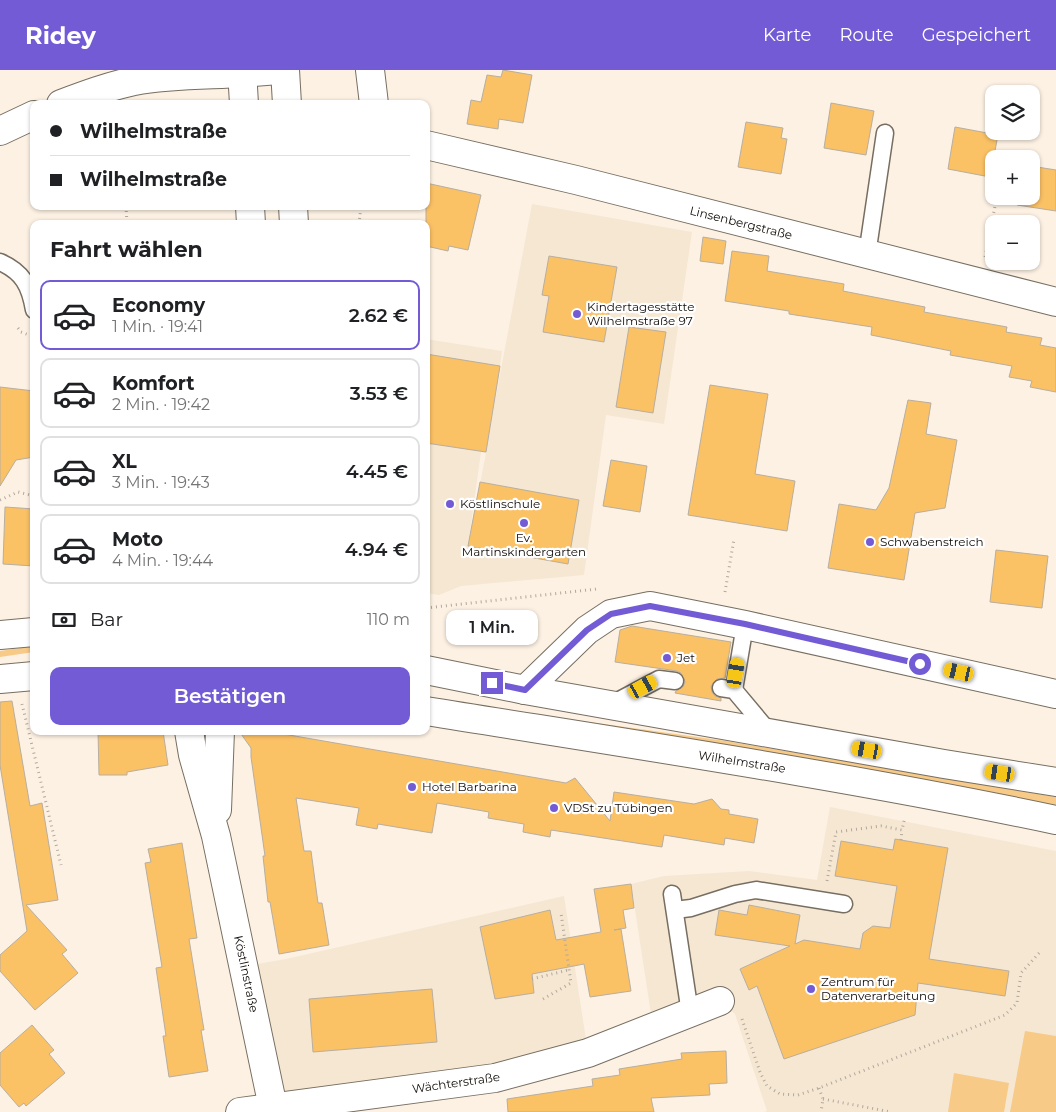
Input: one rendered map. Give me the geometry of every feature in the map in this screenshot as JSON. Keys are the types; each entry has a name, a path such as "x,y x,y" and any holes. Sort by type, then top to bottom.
{"street":[{"path":"72,100 134,81 175,76 279,70"},
{"path":"285,70 287,100"},
{"path":"370,70 374,100"},
{"path":"242,71 244,100"},
{"path":"0,131 30,117"},
{"name":"Linsenbergstraße","path":"430,146 576,180 1056,302"},
{"path":"525,690 587,630 611,614 650,606 732,622 1056,694"},
{"path":"0,635 30,632"},
{"path":"430,671 525,690 1056,782"},
{"name":"Wilhelmstraße","path":"430,712 769,766 912,791 1056,820"},
{"name":"Köstlinstraße","path":"190,735 193,755 216,836 274,1109"},
{"name":"Köstlinstraße","path":"216,836 220,735"},
{"name":"Wächterstraße","path":"240,1112 274,1109 494,1078 588,1053 720,1001"}],"lane":[{"path":"866,255 885,133"},
{"path":"0,262 24,278 30,294"},
{"path":"732,622 727,689 770,732"},
{"path":"612,704 659,678 675,681"},
{"path":"690,1012 674,902 691,908 735,894 756,890 844,904"}],"path":[{"path":"980,284 995,205"},
{"path":"0,500 18,492 30,495"},
{"path":"732,622 734,539"},
{"path":"430,608 602,588"},
{"path":"16,677 61,865"},
{"path":"901,840 912,791"},
{"path":"828,875 836,832 881,826 902,830"},
{"path":"544,999 570,983 560,913"},
{"path":"720,1001 738,1009 760,1072 767,1086 780,1094 798,1095 1005,1015 1017,1003 1021,973 1041,951"},
{"path":"532,979 568,970"},
{"path":"819,1088 823,1100 821,1112"},
{"path":"823,1100 891,1112"}],"shaded area":[{"path":"532,204 692,232 664,424 606,415 584,575 461,586 439,595 430,594 430,340 502,351 495,401","holes":["481,452 486,453 468,546"]},
{"path":"30,647 30,653 0,657 0,651"},
{"path":"430,698 510,711 726,741 1056,797 1056,807 986,791 853,767 430,704"},
{"path":"830,807 1056,851 1056,1112 764,1112 767,1111 735,1014 720,1001 653,1027 631,884 664,876 749,871 817,880"},
{"path":"564,896 588,1053 274,1107 245,966 286,959"},
{"path":"1025,1031 1056,1036 1056,1112 1010,1112"},
{"path":"954,1073 1009,1083 1004,1112 948,1112"}],"building":[{"path":"503,70 532,75 523,123 499,119 498,129 467,124 471,100 481,102 487,75 501,77"},
{"path":"831,103 874,111 866,155 824,148"},
{"path":"746,122 783,128 781,138 787,139 781,174 738,167"},
{"path":"955,127 985,133 985,140 997,140 995,150 985,150 985,176 948,169"},
{"path":"1040,167 1056,170 1056,211 1017,205 1040,205"},
{"path":"430,184 481,195 468,250 449,246 448,251 430,247 430,220 426,220 426,210 430,210"},
{"path":"703,237 726,241 723,264 700,261"},
{"path":"732,251 769,256 767,271 844,284 843,291 925,307 924,312 1007,327 1006,332 1042,338 1040,345 1056,348 1056,392 1030,387 1032,381 1009,377 1012,366 950,355 951,351 871,335 872,327 789,314 789,311 725,301"},
{"name":"Kindertagesstätte Wilhelmstraße 97","path":"549,256 617,267 604,342 543,332 549,296 542,295"},
{"path":"629,327 666,332 653,413 616,407"},
{"path":"430,355 500,366 486,452 430,444"},
{"path":"710,385 768,394 755,474 795,481 787,531 688,515"},
{"path":"0,387 30,391 30,458 16,460 0,486"},
{"path":"908,400 931,403 926,434 957,440 945,508 915,513 904,580 828,568 839,504 876,510 889,488"},
{"path":"611,460 647,466 640,512 603,506"},
{"name":"Ev. Martinskindergarten","path":"480,482 579,500 568,564 468,546"},
{"path":"5,507 30,509 30,566 3,564"},
{"path":"996,550 1048,556 1042,608 990,602"},
{"path":"632,626 731,642 725,678 717,679 711,686 712,692 715,696 721,698 721,701 675,693 683,687 685,682 681,673 677,671 615,662 620,630"},
{"path":"12,701 30,806 42,803 58,900 26,905 67,950 62,954 78,973 35,1010 0,971 0,955 27,931 0,765 0,702"},
{"path":"98,735 164,735 168,765 127,772 127,775 99,775"},
{"path":"242,735 289,735 566,783 575,778 610,821 614,792 694,804 712,799 721,809 729,810 729,814 758,819 754,843 725,838 724,845 664,835 662,847 551,830 550,837 523,832 524,824 488,818 489,812 437,803 432,833 378,824 377,829 356,825 359,808 296,798 304,851 311,851 318,903 322,903 329,945 279,954 270,902 268,902 263,856 265,856 251,748"},
{"path":"895,839 948,848 929,959 1009,971 1005,996 918,983 915,1015 784,1059 757,986 749,990 740,969 790,946 715,935 719,910 747,915 749,905 800,915 795,944 804,940 860,949 863,933 873,926 890,928 897,886 835,876 841,841 893,850"},
{"path":"182,843 197,938 189,939 204,1030 201,1030 208,1071 169,1077 163,1036 166,1036 156,968 162,967 145,863 151,862 148,849"},
{"path":"631,884 634,908 623,910 626,928 614,930 621,929 631,991 590,997 584,964 532,974 534,993 495,999 480,927 550,910 556,940 601,932 594,889"},
{"path":"432,989 437,1042 313,1052 309,999"},
{"path":"32,1025 54,1050 49,1054 65,1073 26,1106 24,1103 19,1107 0,1085 0,1053"},
{"path":"726,1051 727,1083 709,1084 710,1095 651,1098 654,1112 508,1112 507,1099 593,1086 592,1079 620,1075 619,1069 682,1059 681,1053"}],"place":[{"name":"Kindertagesstätte Wilhelmstraße 97","path":"577,314"},
{"name":"Köstlinschule","path":"450,504"},
{"name":"Ev. Martinskindergarten","path":"524,523"},
{"name":"Schwabenstreich","path":"870,542"},
{"name":"Jet","path":"667,658"},
{"name":"Hotel Barbarina","path":"412,787"},
{"name":"VDSt zu Tübingen","path":"554,808"},
{"name":"Zentrum für Datenverarbeitung","path":"811,989"}],"route":[{"path":"492,683 525,690 587,630 611,614 650,606 745,624 920,664"}]}
